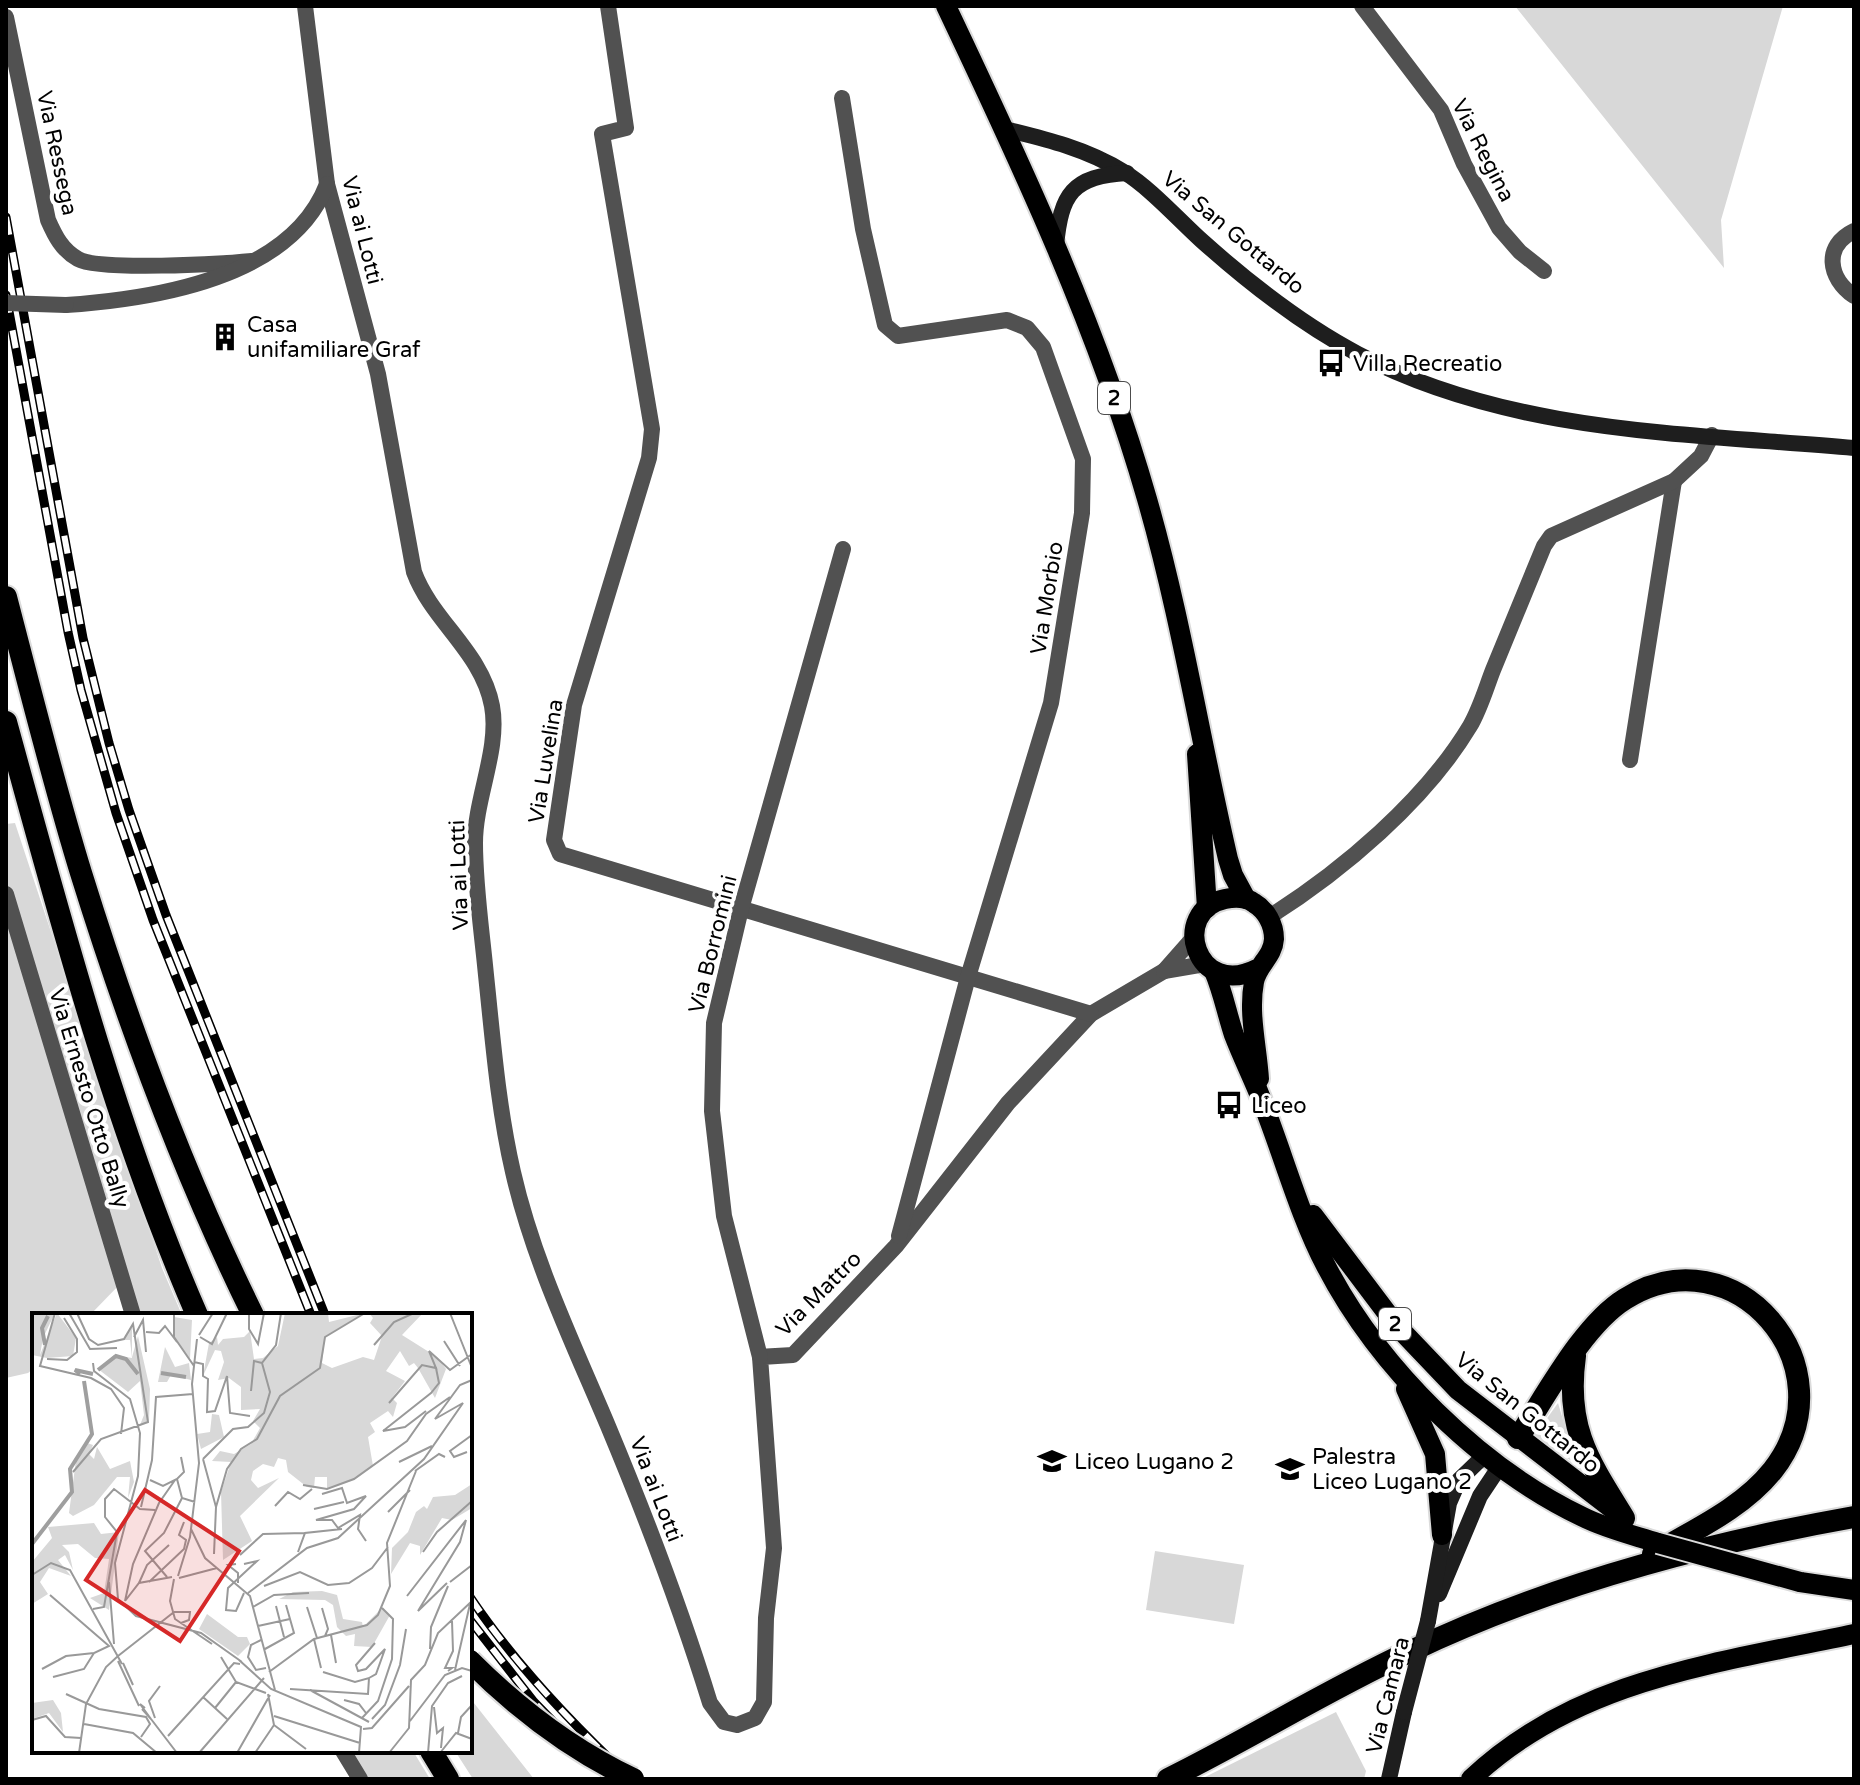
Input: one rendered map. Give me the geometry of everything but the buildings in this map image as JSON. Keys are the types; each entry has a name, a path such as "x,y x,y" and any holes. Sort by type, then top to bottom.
{"highway":[{"path":"6,597 80,871 116,981 158,1099 252,1313"},
{"path":"6,722 71,958 109,1079 196,1313"},
{"path":"1518,1438 1576,1351 1599,1321 1624,1299 1657,1284 1691,1281 1737,1293 1763,1311 1784,1340 1797,1372 1799,1388 1792,1437 1774,1469 1744,1499 1625,1571"},
{"path":"1576,1351 1572,1400 1575,1422 1586,1452 1624,1518"},
{"path":"1168,1779 1407,1652 1558,1592 1775,1531 1854,1517"},
{"path":"472,1663 533,1717 576,1747 633,1779"},
{"path":"432,1753 448,1779"}],"main road":[{"name":"2","path":"946,6 1056,246 1095,346 1142,483 1191,678 1228,859 1246,899"},
{"name":"Via San Gottardo","path":"1005,129 1068,145 1127,173 1235,270 1285,308 1358,353 1462,397 1545,418 1854,448"},
{"path":"1056,246 1061,209 1073,189 1096,176 1127,173"},
{"name":"2","path":"1191,678 1207,908"},
{"path":"1232,897 1246,899 1263,909 1269,917 1273,928 1271,951 1257,969 1236,977 1209,968 1197,952 1194,937 1198,920 1207,908 1219,900 1232,897"},
{"name":"Via San Gottardo","path":"1209,968 1326,1267 1384,1355 1438,1412 1492,1460 1553,1502 1586,1519 1658,1543 1800,1582 1854,1590"},
{"name":"Via San Gottardo","path":"1257,969 1252,1012 1261,1098"},
{"name":"Via San Gottardo","path":"1294,1189 1396,1325 1458,1390 1658,1543"},
{"path":"1384,1355 1411,1398 1435,1454 1442,1535"},
{"path":"1492,1460 1518,1438"},
{"name":"Via Camara","path":"1389,1779 1428,1621 1449,1503 1459,1480 1492,1460"},
{"name":"Via Camara","path":"1428,1621 1492,1460"},
{"path":"1471,1779 1523,1736 1620,1688 1854,1634"}],"street":[{"name":"Via ai Lotti","path":"305,6 327,184 378,374 414,572 418,585 480,671 492,706 491,746 478,805 475,845 495,1066 513,1175 544,1270 639,1500 710,1703 724,1722 737,1725"},
{"name":"Via Luvelina","path":"608,6 626,128 602,134 652,429 649,458 574,705 554,840 560,854 1091,1014"},
{"name":"Via Regina","path":"1362,6 1441,110 1464,164 1499,228 1520,252 1544,271"},
{"name":"Via Ressega","path":"6,17 48,220 68,252 93,264 252,261"},
{"name":"Via Morbio","path":"842,98 863,229 885,325 898,336 1007,320 1027,328 1043,347 1083,459 1082,513 1051,703 968,977 896,1246"},
{"path":"6,303 66,305 145,297 252,261 279,246 296,231 321,200 327,184"},
{"path":"1854,231 1841,238 1833,249 1831,260 1837,279 1854,296"},
{"path":"1269,917 1312,889 1378,834 1416,796 1447,758 1471,725 1544,546 1551,536 1674,481 1701,456 1712,435"},
{"path":"1630,760 1674,481"},
{"name":"Via Borromini","path":"760,1357 724,1216 712,1111 714,1023 741,909 843,549"},
{"name":"Via Ernesto Otto Bally","path":"6,894 132,1313"},
{"name":"Via Mattro","path":"737,1725 755,1718 764,1702 766,1618 774,1548 760,1357 793,1355 896,1246 1008,1103 1091,1014 1164,971 1194,937"},
{"name":"Via Mattro","path":"1164,971 1209,968"},
{"path":"344,1753 360,1779"}],"shaded area":[{"path":"1515,6 1783,6 1721,220 1724,268"},
{"path":"15,823 162,1268 181,1313 130,1313 121,1283 92,1313 32,1313 32,1370 6,1378 6,824"},
{"path":"1558,1403 1575,1460 1573,1462 1535,1435"},
{"path":"1155,1551 1244,1565 1234,1624 1146,1610"},
{"path":"472,1701 534,1779 473,1779 456,1753 472,1753"},
{"path":"1336,1712 1366,1771 1364,1779 1201,1779"},
{"path":"343,1753 414,1753 430,1779 358,1779"}],"railway":[{"path":"6,217 83,638 109,743 166,915 324,1313"},
{"path":"6,295 68,632 116,813 153,920 310,1313"},
{"path":"472,1600 545,1692 631,1779"},
{"path":"472,1623 534,1702 609,1779"}],"place":[{"name":"Casa unifamiliare Graf","path":"225,337"},
{"name":"Villa Recreatio","path":"1331,363"},
{"name":"Liceo","path":"1229,1105"},
{"name":"Liceo Lugano 2","path":"1052,1461"},
{"name":"Palestra Liceo Lugano 2","path":"1290,1469"}]}
